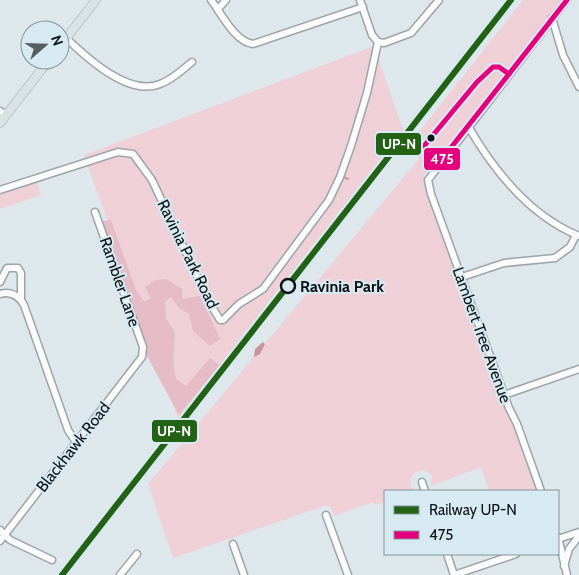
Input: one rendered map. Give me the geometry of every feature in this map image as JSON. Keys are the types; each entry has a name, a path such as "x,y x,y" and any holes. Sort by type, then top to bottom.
{"main road":[{"path":"70,33 96,0"},
{"path":"0,123 3,113 40,70"}],"street":[{"path":"211,0 238,36 245,42 253,44 362,8"},
{"path":"218,9 226,0"},
{"path":"360,0 372,35 378,42 384,43 411,33 439,0"},
{"path":"462,277 504,263 555,258 570,247 578,236 538,210 510,185 492,164 468,126 567,0"},
{"path":"552,18 563,55 579,88"},
{"path":"70,41 117,79 135,87 160,84 192,62"},
{"name":"Ravinia Park Road","path":"0,190 118,152 133,154 152,180 209,302 220,320 222,320 239,304 263,288 329,200 340,177 367,93 378,42"},
{"name":"Lambert Tree Avenue","path":"468,126 429,178 428,184 504,395 517,424 541,490"},
{"name":"Rambler Lane","path":"95,212 144,352"},
{"path":"0,282 7,268 13,266 18,268 21,273 20,299 68,430 76,442"},
{"path":"0,294 12,294 20,299"},
{"name":"Blackhawk Road","path":"1,535 139,364 144,352"},
{"path":"504,395 579,369"},
{"path":"422,482 425,490"},
{"path":"326,515 348,575"},
{"path":"559,538 579,532"},
{"path":"1,535 52,560"},
{"path":"564,567 569,549 579,536"},
{"path":"559,543 566,575"},
{"path":"233,544 244,575"},
{"path":"120,575 137,554"},
{"path":"447,555 454,575 513,555"}],"shaded area":[{"path":"523,0 562,0 424,175 537,490 489,490 481,467 431,486 432,476 425,470 415,472 411,479 411,487 414,490 384,490 384,502 374,505 373,502 334,516 331,507 324,506 173,558 148,484 419,159 412,141"},
{"path":"374,46 403,130 178,418 84,155"},
{"path":"37,182 41,195 0,209 0,195"},
{"path":"111,220 136,290 144,301 151,299 145,287 156,280 166,279 182,289 182,299 200,296 220,339 210,346 193,331 189,314 179,308 171,297 165,302 166,318 175,333 173,360 176,379 186,386 210,358 220,365 179,415 147,356 102,221"},
{"path":"263,342 265,344 260,354 254,357 255,349"}],"waterway":[{"path":"343,177 348,179"}],"rail line":[{"name":"UP-N","path":"62,575 511,0"}],"transit line":[{"name":"475","path":"509,74 567,0"},
{"name":"475","path":"493,67 499,67 509,74 442,159 424,146 477,82 493,67"}],"place":[{"name":"Ravinia Park","path":"288,286"}]}
